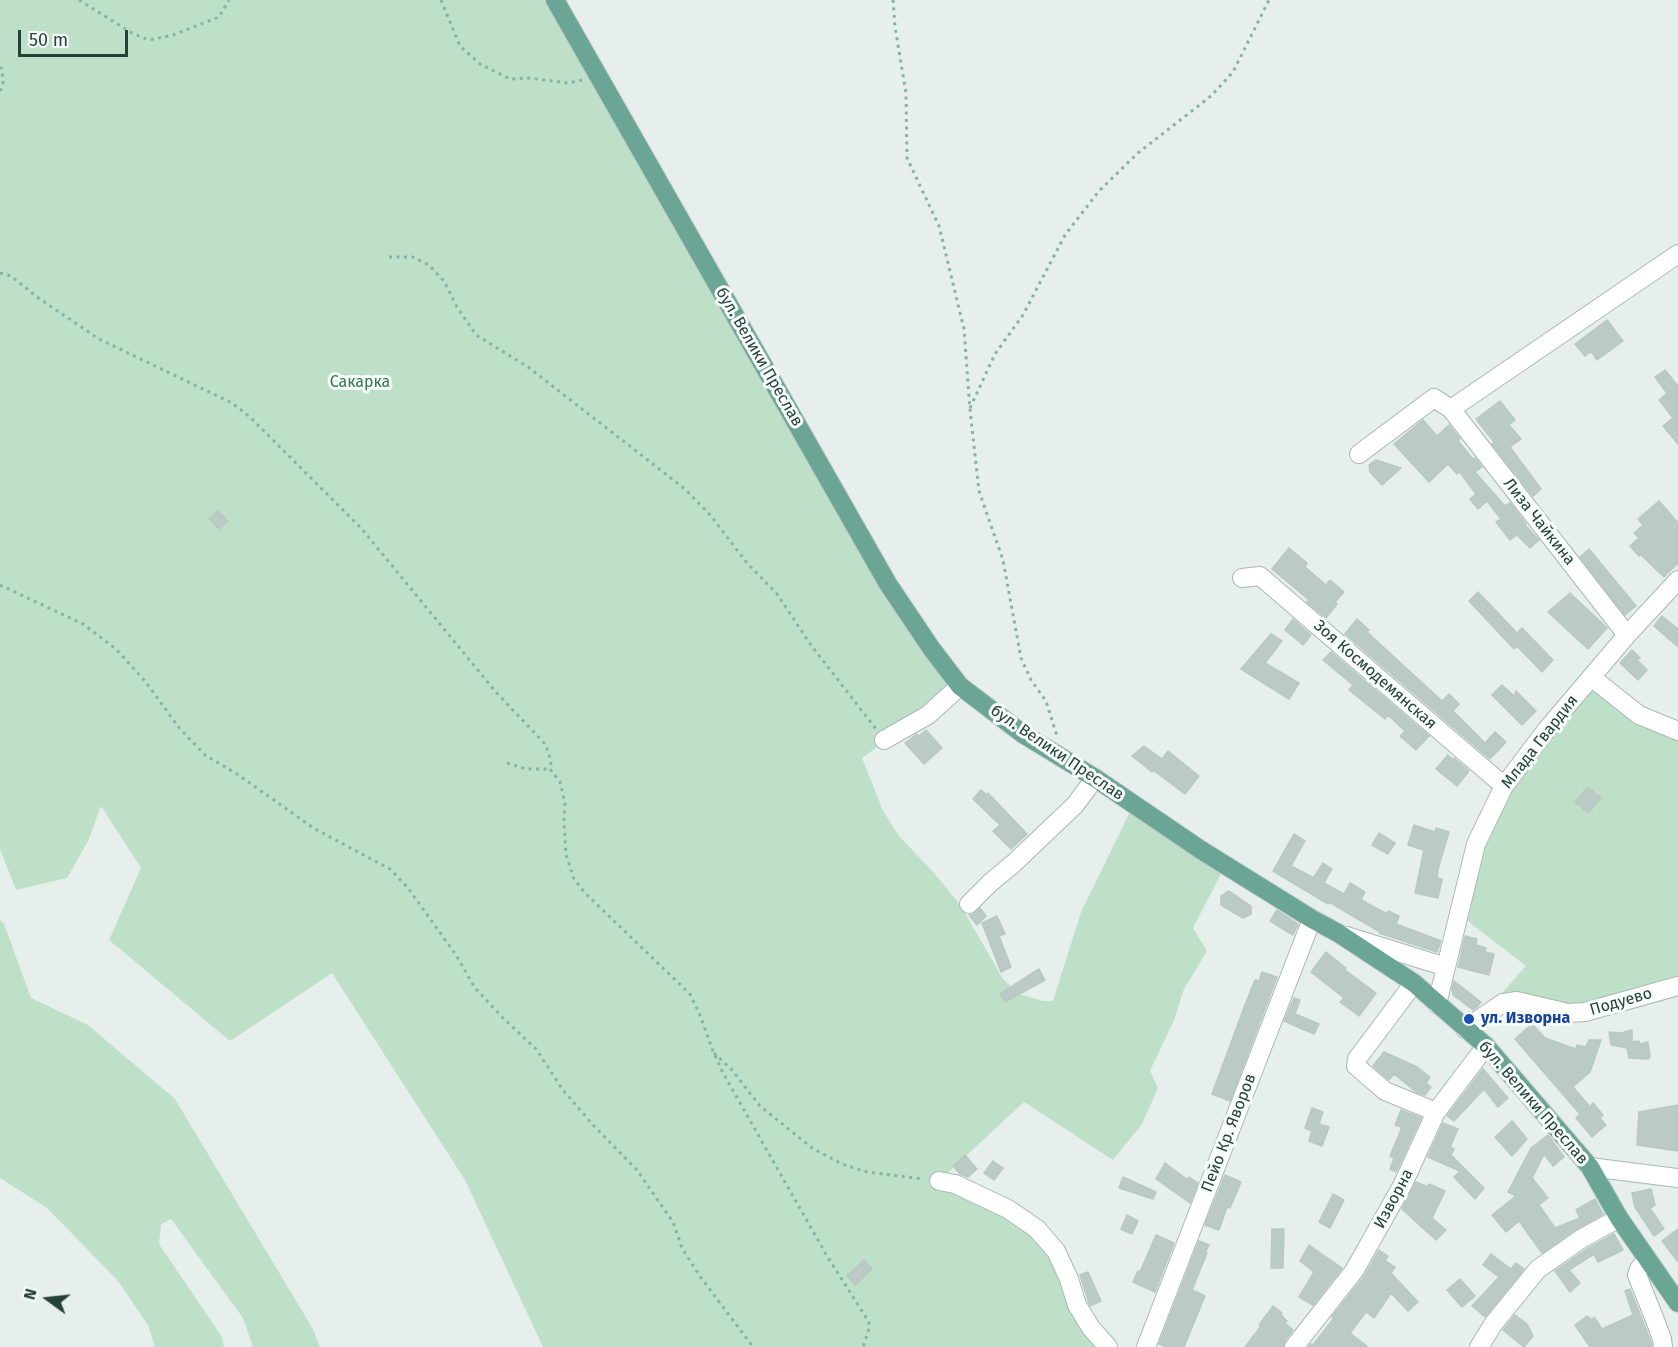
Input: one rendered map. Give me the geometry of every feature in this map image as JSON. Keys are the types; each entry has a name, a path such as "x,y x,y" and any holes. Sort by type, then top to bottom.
{"main road":[{"name":"бул. Велики Преслав","path":"555,0 888,584 960,686 1023,734 1414,983 1486,1046 1590,1167 1619,1218 1678,1304"}],"street":[{"path":"1359,454 1434,398 1451,409 1678,254"},
{"name":"Лиза Чайкина","path":"1451,409 1627,635"},
{"name":"Зоя Космодемянская","path":"1242,578 1260,576 1504,786"},
{"name":"Млада Гвардия","path":"1437,1004 1476,844 1504,786 1591,677 1678,580"},
{"path":"1591,677 1639,715 1678,731"},
{"path":"884,740 928,715 960,686"},
{"path":"969,904 1075,805 1095,778"},
{"name":"Пейо Кр. Яворов","path":"1146,1347 1312,919"},
{"path":"1338,933 1446,967"},
{"path":"1414,983 1357,1059 1356,1066 1385,1091 1436,1112"},
{"name":"Подуево","path":"1465,1029 1503,1003 1517,1001 1568,1013 1585,1012 1678,986"},
{"name":"Изворна","path":"1294,1347 1354,1271 1402,1186 1436,1112 1486,1046"},
{"path":"1590,1167 1678,1178"},
{"path":"939,1181 955,1184 1008,1209 1037,1229 1056,1251 1077,1305 1091,1328 1108,1347"},
{"path":"1479,1347 1494,1323 1538,1269 1581,1239 1619,1218"},
{"path":"1647,1260 1637,1275 1663,1347"}],"path":[{"path":"79,0 132,33 149,40 173,35 219,17 230,0"},
{"path":"441,0 460,46 480,64 510,79 529,78 568,83 579,82 597,72"},
{"path":"892,0 906,93 907,158 939,226 964,329 979,491 1004,560 1021,658 1031,680 1046,701 1054,731 1069,762"},
{"path":"970,410 995,354 1023,315 1065,235 1099,191 1138,153 1211,96 1233,72 1269,0"},
{"path":"0,67 3,84 0,92"},
{"path":"389,256 412,257 429,264 444,281 457,307 476,335 528,367 685,489 711,516 747,563 777,594 811,645 884,740"},
{"path":"0,273 11,276 99,339 232,403 250,417 361,528 495,691 546,745 550,769 560,782 563,793 567,855 574,879 585,893 690,994 723,1073 800,1209 850,1294 867,1318 870,1326 863,1347"},
{"path":"0,585 83,624 116,649 146,681 180,729 205,755 237,774 315,828 390,869 408,888 456,955 475,988 536,1049 563,1090 637,1170 673,1222 682,1248 699,1275 753,1347"},
{"path":"507,763 526,768 550,769"},
{"path":"713,1052 732,1070 760,1106 812,1148 842,1164 867,1172 939,1181"}],"green space":[{"name":"Сакарка","path":"0,0 555,0 888,584 960,686 862,758 883,811 899,836 961,906 1003,979 1019,994 1043,1001 1053,1001 1081,912 1132,808 1223,870 1193,928 1207,951 1184,989 1174,1020 1150,1071 1158,1088 1142,1124 1113,1160 1024,1102 940,1180 1037,1229 1108,1347 543,1347 465,1180 332,973 230,1041 109,940 141,868 101,806 88,841 67,878 16,890 0,849"},
{"path":"1591,677 1678,731 1678,986 1585,1012 1501,994 1526,966 1460,915 1504,786"},
{"path":"0,920 4,924 31,998 88,1025 175,1099 313,1329 320,1347 253,1347 243,1318 171,1219 161,1224 159,1244 222,1337 224,1347 155,1347 148,1325 118,1281 47,1208 0,1178"}],"building":[{"path":"1607,320 1623,341 1597,360 1591,351 1585,356 1575,344"},
{"path":"1665,370 1678,384 1678,444 1663,426 1673,418 1659,400 1667,393 1655,377"},
{"path":"1500,401 1515,420 1509,425 1521,439 1510,447 1541,489 1533,496 1492,444 1494,442 1476,419"},
{"path":"1423,420 1437,436 1449,425 1460,439 1458,441 1482,467 1475,472 1505,506 1510,503 1539,540 1530,548 1517,535 1510,540 1496,522 1501,519 1487,501 1478,509 1470,499 1476,494 1459,471 1457,474 1448,464 1429,482 1394,444"},
{"path":"1376,460 1401,468 1382,485 1370,472 1369,465"},
{"path":"1659,501 1678,523 1678,563 1664,577 1630,546 1639,538 1634,533 1643,525 1638,519"},
{"path":"218,511 228,521 219,529 209,519"},
{"path":"1289,548 1307,563 1305,567 1326,585 1330,580 1344,592 1326,618 1307,602 1309,600 1272,569"},
{"path":"1589,549 1636,606 1625,615 1580,557"},
{"path":"1478,592 1517,633 1522,628 1553,660 1542,672 1517,646 1514,649 1469,601"},
{"path":"1570,593 1607,628 1588,649 1548,612"},
{"path":"1662,616 1678,629 1678,647 1654,626"},
{"path":"1293,619 1311,635 1303,645 1285,630"},
{"path":"1357,619 1369,630 1367,632 1442,701 1449,694 1459,704 1453,711 1485,743 1495,732 1506,742 1490,759 1345,634"},
{"path":"1271,634 1282,641 1265,663 1299,683 1289,699 1241,669"},
{"path":"1632,650 1640,658 1637,660 1647,670 1638,680 1620,663"},
{"path":"1331,652 1429,736 1416,750 1400,736 1405,731 1388,715 1385,719 1349,690 1353,685 1323,660"},
{"path":"1502,685 1514,696 1516,691 1536,711 1522,725 1492,695"},
{"path":"926,730 942,748 924,764 905,743"},
{"path":"1144,746 1162,759 1168,751 1199,776 1185,794 1132,756"},
{"path":"1448,755 1469,771 1457,786 1436,769"},
{"path":"1588,787 1601,798 1588,813 1575,802"},
{"path":"981,790 987,795 988,793 1027,834 1011,849 993,831 1000,825 973,799"},
{"path":"1414,825 1435,832 1436,828 1449,832 1438,869 1437,878 1442,879 1438,898 1415,893 1424,850 1408,845"},
{"path":"1379,833 1395,843 1388,854 1372,845"},
{"path":"1294,834 1305,841 1291,866 1314,877 1323,863 1332,869 1324,883 1344,894 1350,883 1365,892 1361,900 1387,914 1388,911 1399,916 1396,924 1441,941 1437,952 1379,933 1273,871"},
{"path":"1229,891 1251,906 1251,914 1243,918 1221,905 1221,896"},
{"path":"980,908 986,916 977,925 969,915"},
{"path":"1277,910 1298,924 1293,935 1270,921"},
{"path":"997,916 1005,934 999,936 1011,967 1001,972 982,923"},
{"path":"1465,936 1477,939 1476,945 1486,948 1485,952 1494,954 1489,975 1458,967"},
{"path":"1326,952 1346,968 1345,970 1376,993 1359,1016 1340,1002 1344,998 1311,972"},
{"path":"1039,969 1045,980 1005,1002 1000,994"},
{"path":"1262,972 1277,977 1230,1101 1212,1094 1255,980 1259,981"},
{"path":"1454,981 1481,1002 1476,1008 1473,1010 1453,995"},
{"path":"1294,998 1300,1000 1295,1014 1319,1024 1314,1034 1284,1021"},
{"path":"1532,1024 1545,1038 1576,1049 1577,1045 1586,1047 1589,1040 1601,1040 1590,1072 1573,1087 1590,1107 1593,1103 1603,1115 1600,1118 1606,1125 1592,1137 1576,1118 1580,1114 1515,1039"},
{"path":"1632,1030 1632,1042 1639,1041 1640,1044 1648,1042 1649,1059 1629,1058 1627,1048 1611,1045 1609,1032 1621,1033"},
{"path":"1384,1052 1417,1067 1430,1077 1426,1083 1431,1087 1425,1095 1416,1092 1394,1074 1389,1080 1373,1066"},
{"path":"1483,1069 1508,1098 1498,1107 1484,1089 1454,1121 1447,1116"},
{"path":"1678,1105 1678,1151 1637,1145 1639,1112"},
{"path":"1312,1108 1323,1112 1319,1124 1329,1127 1322,1146 1309,1141 1312,1131 1305,1128"},
{"path":"1401,1110 1421,1118 1396,1172 1390,1169 1394,1158 1390,1156 1402,1127 1395,1125"},
{"path":"1512,1121 1527,1139 1512,1156 1495,1137"},
{"path":"1443,1123 1458,1129 1450,1147 1454,1149 1451,1155 1484,1188 1475,1199 1454,1177 1460,1171 1428,1157"},
{"path":"1548,1135 1564,1157 1553,1166 1544,1154 1532,1178 1548,1198 1539,1205 1555,1228 1580,1218 1576,1210 1595,1199 1603,1214 1542,1253 1519,1221 1506,1232 1492,1215 1516,1196 1508,1192 1531,1148"},
{"path":"965,1155 977,1169 968,1177 960,1174 953,1166"},
{"path":"993,1161 1003,1168 994,1180 984,1173"},
{"path":"1165,1163 1188,1180 1189,1177 1198,1183 1190,1203 1156,1179"},
{"path":"1225,1175 1241,1182 1230,1208 1227,1207 1219,1230 1205,1225"},
{"path":"1123,1177 1156,1192 1153,1199 1119,1188"},
{"path":"1416,1182 1428,1187 1429,1184 1445,1191 1432,1218 1446,1230 1436,1240 1402,1209"},
{"path":"1651,1189 1655,1205 1650,1208 1664,1229 1654,1236 1635,1207 1632,1193"},
{"path":"1333,1194 1344,1200 1330,1228 1319,1222"},
{"path":"1127,1215 1138,1221 1132,1234 1121,1229"},
{"path":"1272,1229 1284,1229 1283,1268 1271,1268"},
{"path":"1678,1229 1678,1262 1662,1241"},
{"path":"1614,1234 1623,1250 1598,1262 1594,1254 1569,1270 1580,1283 1570,1292 1555,1271"},
{"path":"1156,1235 1174,1243 1155,1292 1133,1282 1138,1271 1140,1272"},
{"path":"1199,1241 1209,1245 1192,1290 1205,1296 1184,1347 1168,1347 1159,1344"},
{"path":"1309,1245 1342,1268 1313,1305 1299,1297 1314,1272 1300,1261"},
{"path":"1379,1250 1388,1256 1385,1261 1395,1267 1391,1273 1418,1302 1408,1311 1391,1293 1374,1318 1366,1312 1350,1333 1368,1347 1308,1347 1313,1345 1334,1318 1332,1317 1363,1278"},
{"path":"1491,1254 1511,1269 1516,1263 1524,1269 1485,1317 1472,1306 1499,1277 1483,1265"},
{"path":"864,1260 872,1269 855,1285 847,1276"},
{"path":"1088,1272 1101,1301 1090,1306 1080,1275"},
{"path":"1460,1279 1475,1296 1462,1307 1447,1290"},
{"path":"1630,1289 1652,1347 1590,1347 1575,1325 1587,1316 1592,1320 1594,1317 1602,1329 1633,1315 1625,1291"},
{"path":"1273,1306 1282,1313 1281,1315 1287,1321 1285,1323 1293,1330 1285,1340 1283,1347 1245,1347 1261,1326 1259,1325"},
{"path":"1515,1315 1527,1324 1533,1336 1524,1347 1503,1330"}],"place":[{"name":"ул. Изворна","path":"1469,1019"}]}
